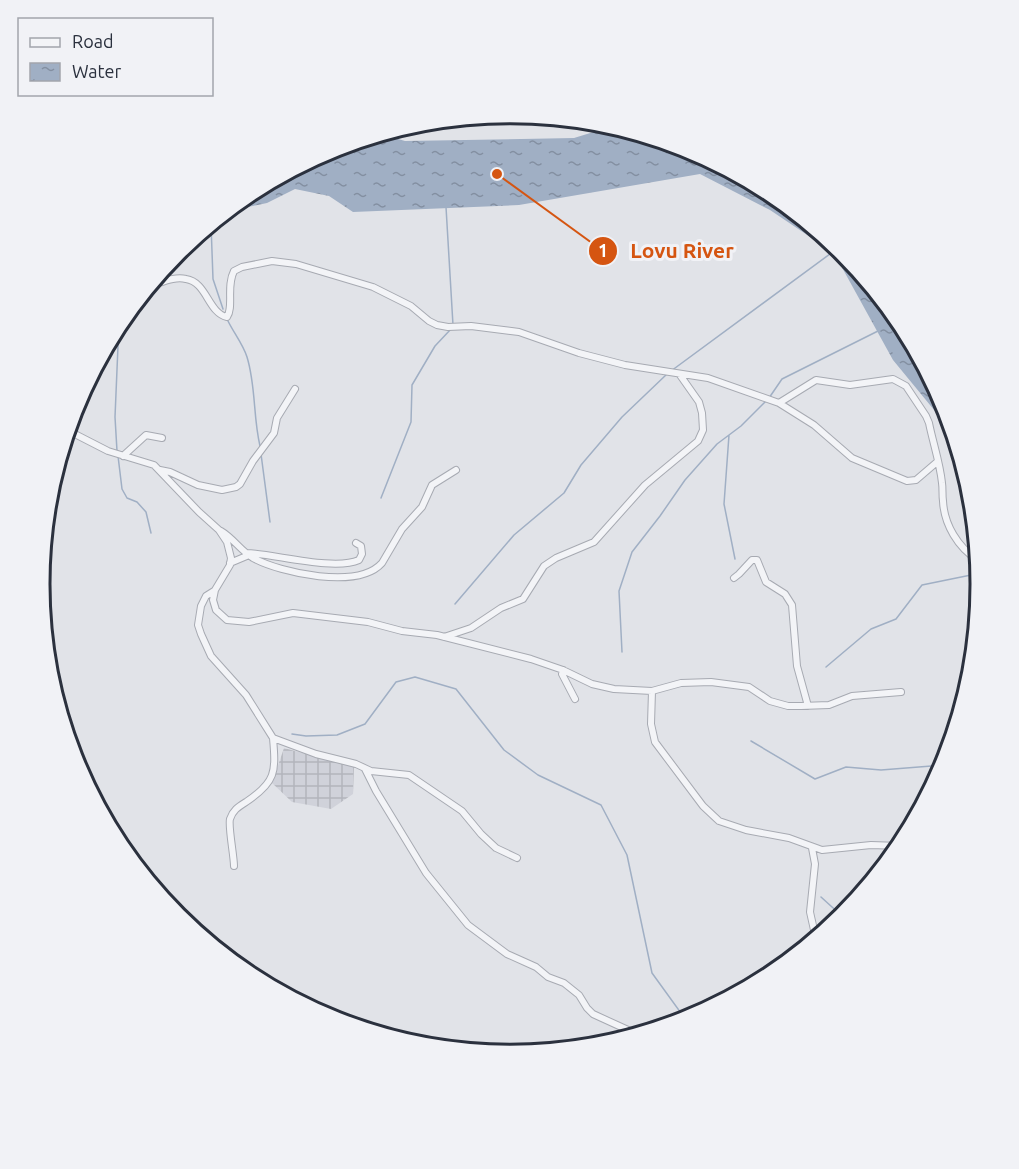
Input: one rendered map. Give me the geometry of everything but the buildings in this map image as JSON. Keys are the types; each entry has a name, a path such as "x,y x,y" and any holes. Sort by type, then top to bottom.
{"street":[{"path":"164,281 171,279 193,281 202,289 218,312 227,317 230,312 229,285 234,271 258,263 284,262 373,287 411,306 437,325 519,332 579,353 625,365 708,378 779,403 814,425 852,458 907,481 916,480 937,462"},
{"path":"444,637 471,628 501,608 523,598 544,566 556,558 594,542 645,485 698,441 703,430 699,402 680,375"},
{"path":"779,403 816,380 850,385 887,379 897,380 906,386 926,416 942,484 944,511 951,529 961,545 969,552"},
{"path":"160,470 170,472 198,486 222,490 236,487 274,433 277,418 295,389"},
{"path":"75,434 108,451 145,461 160,470 199,512 219,530 231,537 248,554 284,570 322,576 357,575 373,571 386,557 402,530 418,514 432,485 456,470"},
{"path":"123,456 146,435 162,438"},
{"path":"219,530 230,550 230,563 215,591 213,600 216,610 223,618 233,621 249,622 298,613 329,619 368,622 402,631 444,637 531,660 563,670 600,687 652,691 681,683 711,682 748,687 770,701 780,704 808,706 829,705 852,696 901,692"},
{"path":"230,563 248,554 349,563 361,557 362,548 356,543"},
{"path":"734,578 752,560 757,560 766,582 780,590 789,600 793,610 797,666 808,706"},
{"path":"215,591 206,596 199,613 198,625 201,634 211,657 246,695 273,738 276,764 273,776 259,792 234,810 229,823 234,866"},
{"path":"563,670 562,675 575,699"},
{"path":"652,691 651,724 655,742 711,814 719,821 746,830 789,838 822,850 888,846"},
{"path":"273,738 316,754 356,764 365,769 404,774 417,779 442,799 462,811 496,848 517,858"},
{"path":"365,769 426,873 468,925 501,951 536,967 548,977 564,983 579,995 593,1014 627,1029"},
{"path":"812,848 815,864 810,912 814,929"}],"shaded area":[{"path":"284,748 354,767 353,794 331,809 292,802 272,783"}],"water":[{"path":"593,132 599,133 629,140 686,160 740,186 790,220 812,238 770,210 700,174 519,205 353,212 329,196 295,189 267,203 247,207 306,172 362,149 396,138 405,141 574,138"},
{"path":"841,265 892,329 922,381 935,411 893,360"}],"waterway":[{"path":"446,207 453,325"},
{"path":"211,235 213,279 223,309"},
{"path":"671,371 830,254"},
{"path":"227,319 243,347 250,368 260,446"},
{"path":"381,498 411,422 412,385 435,346 451,329"},
{"path":"769,398 782,379 878,331"},
{"path":"117,451 115,417 118,343"},
{"path":"455,604 514,535 564,493 581,465 622,417 667,374"},
{"path":"622,652 619,591 632,552 685,480 717,444 741,426 766,401"},
{"path":"729,435 724,504 735,559"},
{"path":"261,454 270,522"},
{"path":"118,456 122,489 127,498 137,502 146,512 151,533"},
{"path":"826,667 871,629 896,619 922,585 970,575"},
{"path":"292,734 337,735 365,724 396,682 415,677 456,689 504,750 538,775 601,805 627,855 652,973 680,1011"},
{"path":"751,741 815,779 846,767 881,770 932,766"},
{"path":"821,897 835,910"}],"place":[{"name":"Lovu River","path":"497,174"}]}
